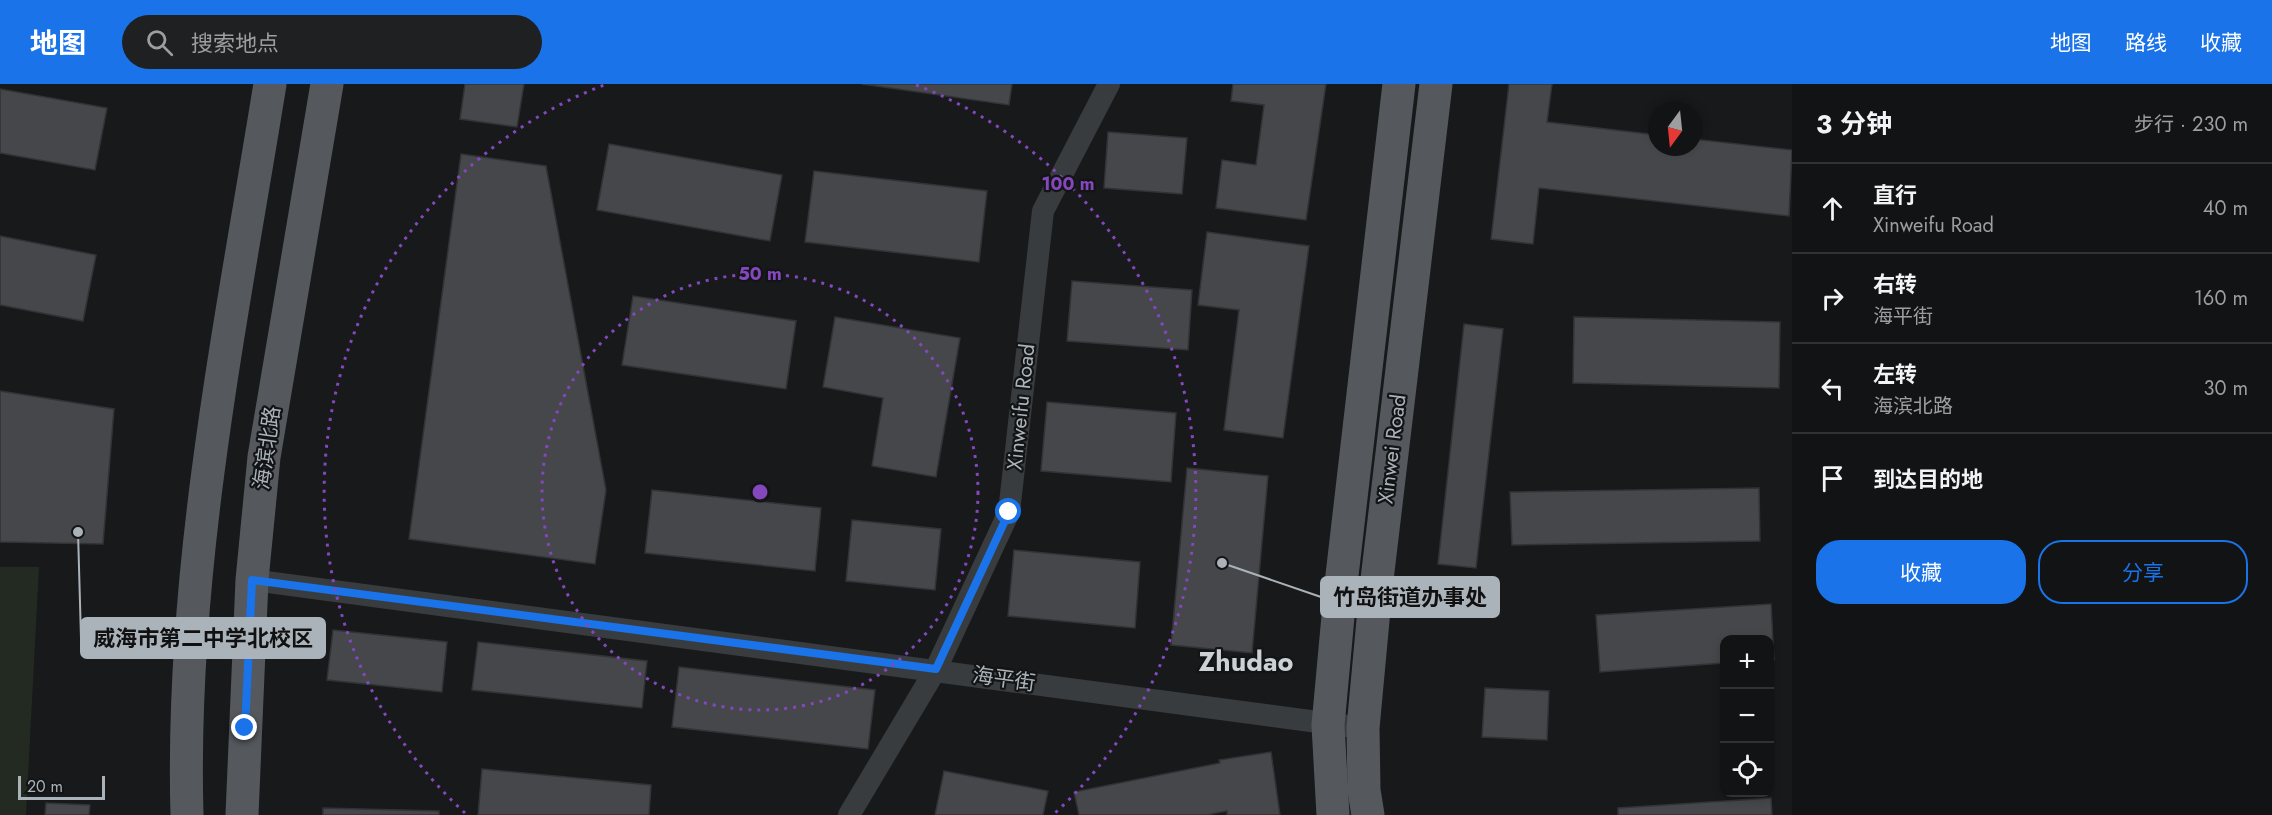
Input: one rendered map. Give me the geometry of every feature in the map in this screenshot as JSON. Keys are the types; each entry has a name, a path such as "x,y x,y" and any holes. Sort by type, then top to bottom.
{"main road":[{"path":"187,815 188,726 197,576 209,462 270,84"},
{"name":"海滨北路","path":"242,815 252,580 264,457 327,84"},
{"name":"Xinwei Road","path":"1333,815 1328,725 1341,584 1400,84"},
{"name":"Xinwei Road","path":"1368,815 1364,790 1364,728 1376,588 1436,84"}],"street":[{"name":"Xinweifu Road","path":"849,815 936,669 1009,512 1043,211 1109,84"},
{"name":"海平街","path":"252,580 936,669 1328,725 1364,728"}],"shaded area":[{"path":"0,567 39,567 26,815 0,815"}],"building":[{"path":"465,84 524,84 517,127 460,119"},
{"path":"862,84 1012,84 1009,105"},
{"path":"1233,84 1326,84 1306,220 1216,208 1222,160 1256,165 1264,105 1231,101"},
{"path":"1509,84 1552,84 1547,122 1648,134 1648,156 1702,156 1702,140 1792,150 1789,216 1539,188 1533,244 1491,239"},
{"path":"0,89 107,108 95,170 0,153"},
{"path":"1108,132 1187,138 1182,194 1104,188"},
{"path":"609,144 782,175 770,241 597,210"},
{"path":"461,154 546,166 606,490 595,564 409,539"},
{"path":"814,171 987,191 979,262 805,242"},
{"path":"1207,232 1309,246 1283,438 1224,430 1239,310 1198,305"},
{"path":"0,236 96,255 83,321 0,305"},
{"path":"1072,281 1192,290 1188,350 1067,341"},
{"path":"633,296 796,321 786,389 622,365"},
{"path":"835,317 960,338 936,477 872,466 883,398 823,387"},
{"path":"1574,317 1780,322 1779,388 1573,383"},
{"path":"1464,324 1503,329 1476,568 1438,564"},
{"path":"0,391 114,409 103,544 0,542"},
{"path":"1047,402 1176,413 1171,482 1041,471"},
{"path":"1187,468 1268,476 1252,653 1171,645"},
{"path":"1759,488 1760,541 1512,545 1510,492"},
{"path":"652,490 821,508 815,571 645,553"},
{"path":"852,520 941,529 935,590 846,581"},
{"path":"1014,550 1140,562 1135,628 1008,616"},
{"path":"1771,604 1773,635 1720,635 1720,663 1600,672 1596,615"},
{"path":"333,630 447,642 442,692 327,680"},
{"path":"478,642 647,661 642,708 472,690"},
{"path":"679,667 875,690 868,749 672,727"},
{"path":"1485,688 1549,691 1547,740 1482,737"},
{"path":"1271,752 1280,815 1227,815 1227,811 1207,815 1079,815 1074,792 1220,763 1219,760"},
{"path":"482,769 651,785 649,815 478,815"},
{"path":"944,771 1048,791 1043,815 935,815"},
{"path":"1771,798 1772,815 1618,815 1618,808"},
{"path":"46,803 90,805 89,815 45,815"},
{"path":"323,808 439,811 439,815 323,815"}],"place":[{"name":"威海市第二中学北校区","path":"78,532"},
{"name":"竹岛街道办事处","path":"1222,563"}],"district":[{"name":"Zhudao","path":"1246,662"}],"route":[{"path":"245,728 252,580 936,669 1009,512"}]}
